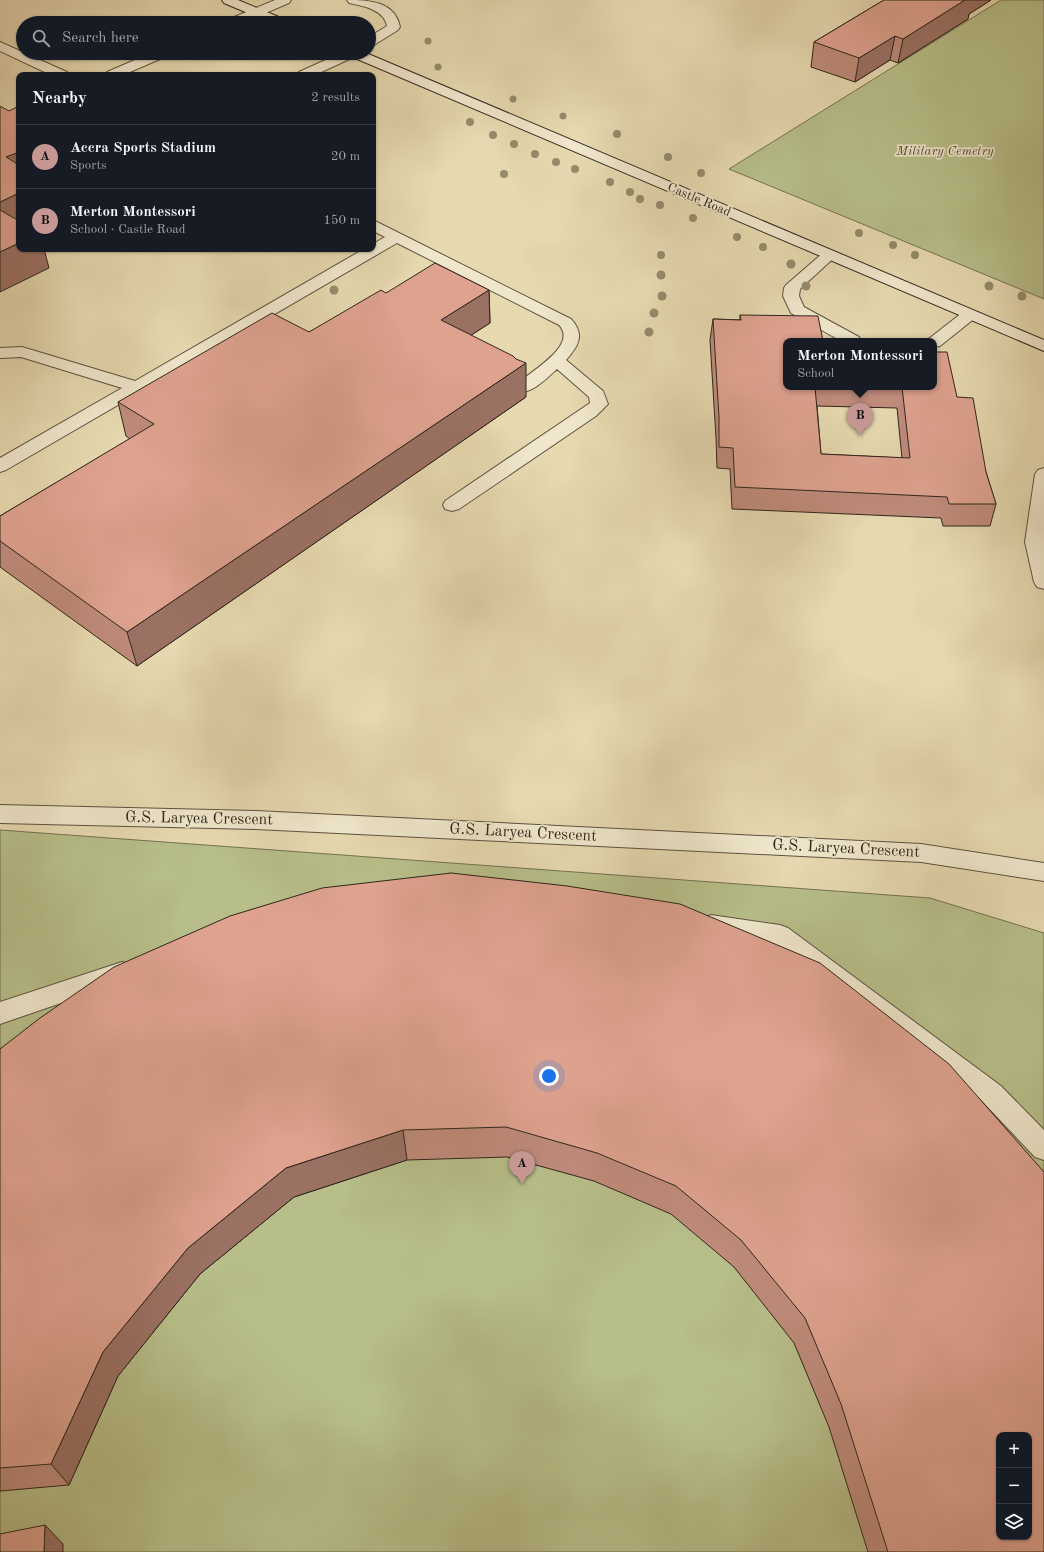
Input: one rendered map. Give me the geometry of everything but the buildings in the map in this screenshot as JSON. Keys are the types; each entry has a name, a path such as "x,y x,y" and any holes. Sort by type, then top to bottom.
{"main road":[{"path":"228,0 265,16"},
{"path":"247,16 285,0"},
{"path":"352,0 373,2 390,15 394,22 394,27 376,38"},
{"path":"0,46 16,53"},
{"path":"30,60 56,72"},
{"path":"119,72 146,60"},
{"path":"310,72 336,60"},
{"name":"Castle Road","path":"370,60 1044,346"},
{"path":"376,227 396,237 452,273 565,322 571,330 571,341 557,361 522,388"},
{"path":"376,249 396,237"},
{"path":"0,466 370,252"},
{"path":"829,255 792,288 791,296 797,310 848,338"},
{"path":"937,340 969,315"},
{"path":"0,354 22,352 137,387"},
{"path":"452,506 590,412 599,404 597,395 557,361"},
{"path":"1044,474 1035,542 1044,582"},
{"name":"G.S. Laryea Crescent","path":"0,814 256,820 921,853 1044,872"},
{"path":"686,922 780,935 992,1094 1044,1148"},
{"path":"0,1013 125,971 139,964"}],"green space":[{"name":"Military Cemetry","path":"1001,0 1044,0 1044,299 729,169"},
{"path":"0,830 930,898 1044,933 1044,1552 0,1552"}],"place":[{"name":"Merton Montessori","path":"860,436"},
{"name":"Accra Sports Stadium","path":"522,1184"}]}
